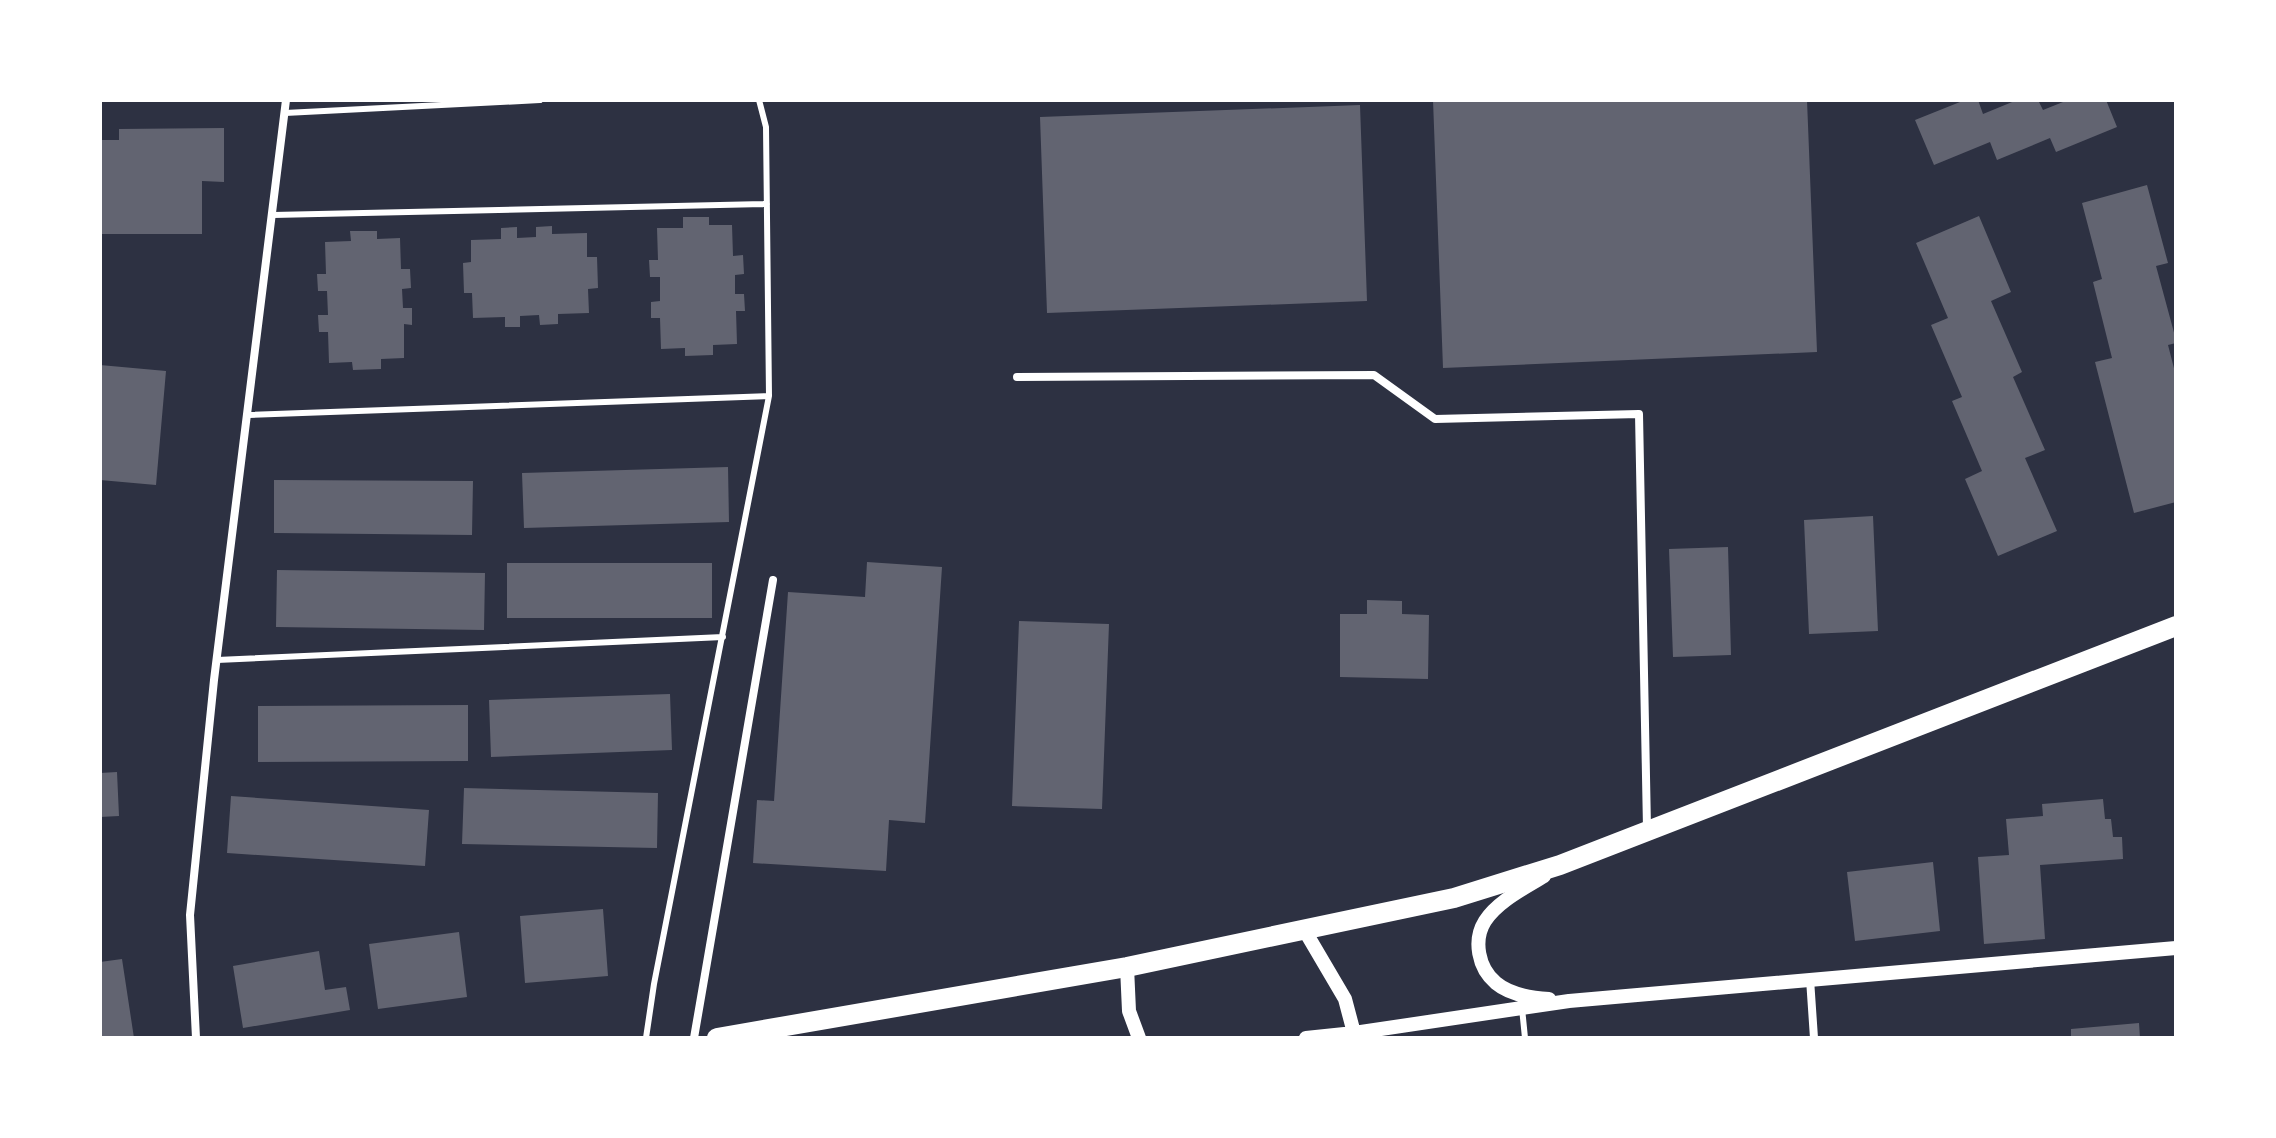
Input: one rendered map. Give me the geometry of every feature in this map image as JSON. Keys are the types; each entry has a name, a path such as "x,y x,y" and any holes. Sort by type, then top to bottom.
{"main road":[{"path":"717,1038 813,1030 1454,898 1560,865 1647,833 2176,626"}],"street":[{"path":"196,1038 190,915 217,660 286,100"},
{"path":"1017,377 1374,375 1435,419 1639,414 1647,833"},
{"path":"694,1038 773,580"},
{"path":"1560,865 1492,912 1479,936 1479,955 1496,983 1510,991 1569,1001"},
{"path":"1305,931 1345,999 1354,1033"},
{"path":"1306,1038 1569,1001 2176,948"},
{"path":"1127,967 1129,1011 1139,1038"},
{"path":"1810,979 1814,1038"}],"lane":[{"path":"285,113 540,100"},
{"path":"646,1038 769,396 766,127 759,100"},
{"path":"273,215 767,204"},
{"path":"249,415 769,396"},
{"path":"217,660 723,637"},
{"path":"1522,1008 1525,1038"}],"building":[{"path":"1433,100 1807,100 1817,352 1443,368"},
{"path":"1965,100 1978,100 1983,114 2017,100 2038,100 2043,110 2068,100 2106,100 2117,127 2056,152 2050,138 1997,160 1990,142 1934,165 1915,120"},
{"path":"1360,105 1367,301 1047,313 1040,117"},
{"path":"224,128 224,182 202,181 202,234 100,234 100,140 119,140 119,129"},
{"path":"2147,185 2168,263 2156,266 2176,340 2176,343 2168,345 2176,376 2176,502 2134,513 2095,362 2112,358 2093,282 2102,279 2082,203"},
{"path":"1979,216 2011,292 1991,301 2022,372 2013,377 2045,450 2025,458 2057,531 1998,556 1965,479 1982,471 1952,401 1962,397 1931,325 1948,318 1916,243"},
{"path":"683,217 709,217 709,225 732,225 733,256 743,255 744,274 735,275 735,294 744,294 745,311 736,311 737,344 713,345 713,355 685,356 685,348 661,349 660,318 651,318 651,302 660,301 660,277 650,277 649,260 658,260 657,228 683,228"},
{"path":"552,226 552,234 587,233 587,257 597,257 598,288 588,289 589,313 558,314 558,324 540,325 539,315 520,316 520,327 505,327 505,317 473,318 472,293 464,293 463,263 471,262 471,240 501,239 501,228 517,227 517,238 536,237 536,227"},
{"path":"350,231 377,231 377,239 400,238 401,269 410,269 411,288 402,289 403,308 412,308 412,325 404,324 404,358 381,359 381,369 353,370 352,362 329,363 328,332 319,332 318,315 328,315 327,291 318,291 317,274 326,274 325,242 351,241"},
{"path":"100,365 166,371 156,485 100,480"},
{"path":"728,467 729,522 524,528 522,473"},
{"path":"274,480 473,481 472,535 274,533"},
{"path":"1873,516 1878,631 1809,634 1804,520"},
{"path":"1728,547 1731,655 1673,657 1669,549"},
{"path":"867,562 942,567 925,823 889,820 886,871 753,863 757,800 774,801 788,592 865,597"},
{"path":"507,563 712,563 712,618 507,618"},
{"path":"277,570 485,573 484,630 276,627"},
{"path":"1367,600 1402,601 1402,614 1429,615 1428,679 1340,677 1340,614 1367,614"},
{"path":"1019,621 1109,624 1102,809 1012,806"},
{"path":"670,694 672,750 491,757 489,700"},
{"path":"468,705 468,761 258,762 258,706"},
{"path":"117,772 119,816 100,817 100,773"},
{"path":"464,788 658,793 657,848 462,844"},
{"path":"231,796 429,810 425,866 227,853"},
{"path":"2103,799 2105,819 2111,819 2113,837 2122,837 2123,859 2040,865 2045,939 1984,944 1978,857 2009,855 2006,819 2043,816 2042,804"},
{"path":"1933,862 1940,931 1855,941 1847,872"},
{"path":"603,909 608,976 525,983 520,916"},
{"path":"459,932 467,997 378,1009 369,944"},
{"path":"319,951 325,990 346,987 350,1010 243,1028 233,966"},
{"path":"122,959 134,1038 100,1038 100,962"},
{"path":"2139,1023 2140,1038 2071,1038 2071,1029"}]}
